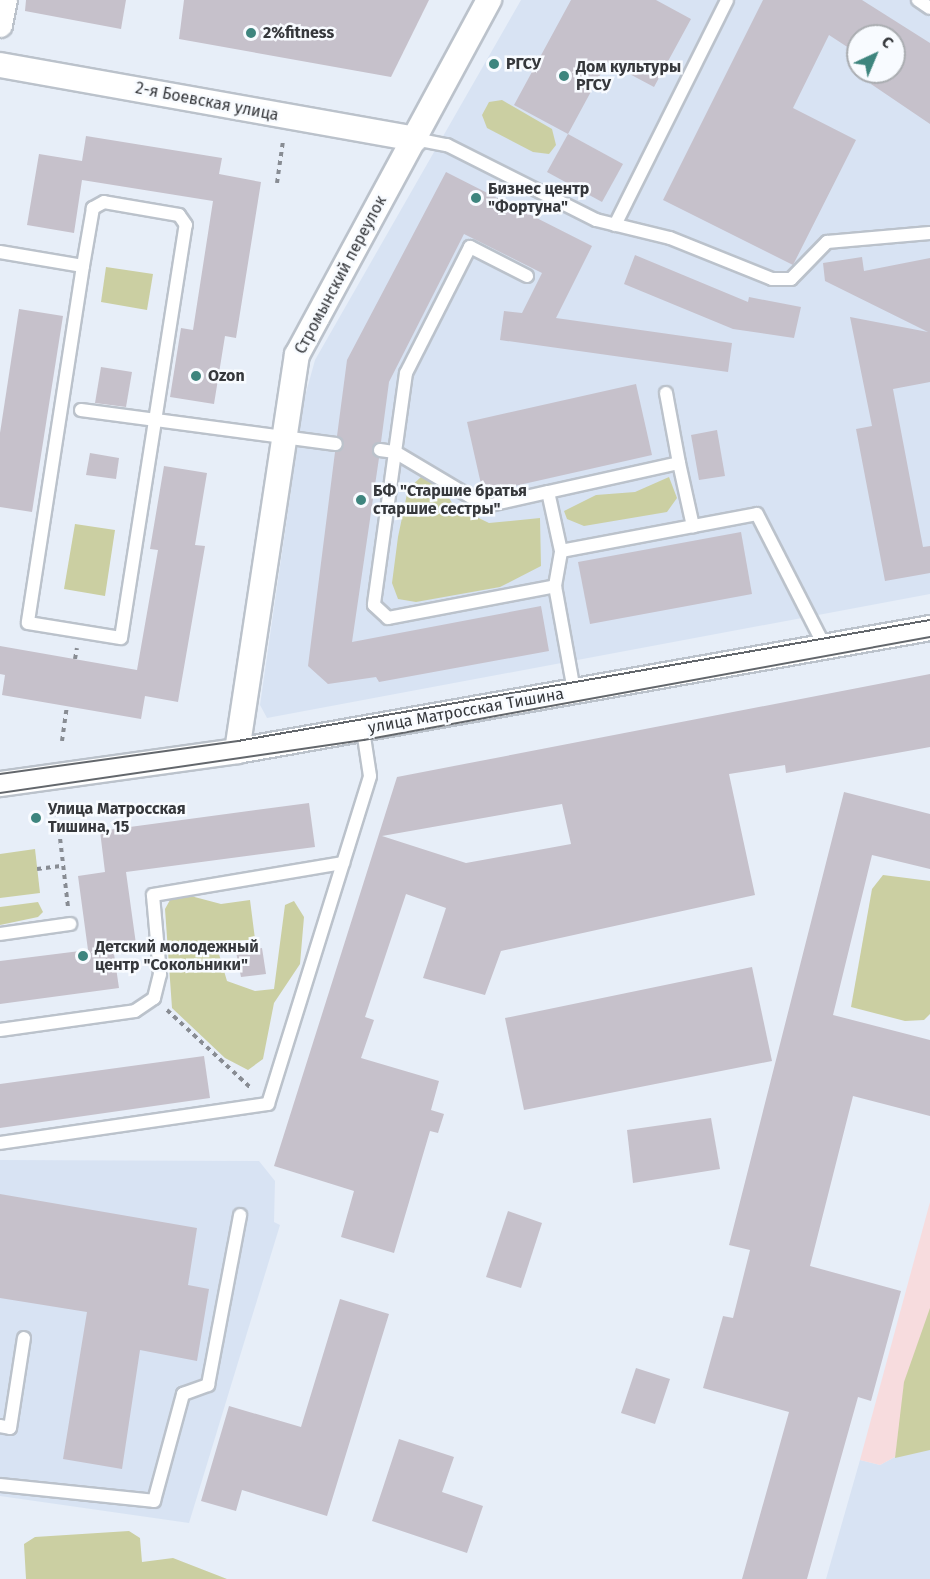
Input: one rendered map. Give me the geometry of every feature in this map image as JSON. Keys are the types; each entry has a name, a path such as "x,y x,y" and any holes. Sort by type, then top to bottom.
{"street":[{"path":"0,25 5,0"},
{"name":"Стромынский переулок","path":"237,751 282,436 297,355 489,0"},
{"name":"2-я Боевская улица","path":"0,65 415,139"},
{"name":"улица Матросская Тишина","path":"0,784 237,751 363,730 930,628"}],"lane":[{"path":"615,225 727,0"},
{"path":"918,0 930,8"},
{"path":"415,139 447,145 615,225 670,238 772,279 791,279 827,242 930,233"},
{"path":"104,202 180,215 186,225 121,638 28,623 83,266 93,208 104,202"},
{"path":"527,276 470,247 406,373 374,605 388,618 555,586"},
{"path":"0,252 83,266"},
{"path":"666,393 693,526"},
{"path":"81,410 336,444"},
{"path":"380,450 396,452 486,506 679,463"},
{"path":"548,492 561,551 555,586 574,691"},
{"path":"561,551 758,514 825,647"},
{"path":"0,1143 268,1104 370,776 363,730"},
{"path":"0,1030 135,1011 154,998 160,974 153,895 343,863"},
{"path":"0,934 70,924"},
{"path":"0,1485 154,1501 183,1394 208,1384 240,1215"},
{"path":"0,1426 10,1428 24,1338"}],"path":[{"path":"277,183 283,141"},
{"path":"62,741 67,706"},
{"path":"57,812 70,924"},
{"path":"37,869 63,867"},
{"path":"154,998 268,1104"}],"shaded area":[{"path":"521,0 930,0 930,594 267,718 260,705 304,400 315,360"},
{"path":"0,1160 259,1161 275,1181 274,1222 280,1225 189,1523 0,1496"},
{"path":"930,1202 930,1438 880,1465 860,1460"},
{"path":"930,1438 930,1579 826,1579 860,1460 880,1465"}],"green space":[{"path":"502,100 552,129 556,145 549,154 533,152 487,128 482,115 489,102"},
{"path":"106,267 153,274 147,310 101,302"},
{"path":"421,477 439,482 454,506 489,523 540,518 541,566 500,587 416,602 398,599 392,583 398,537 408,489"},
{"path":"669,477 677,498 667,512 584,526 567,519 564,511 596,495 635,492"},
{"path":"75,524 115,530 105,596 64,589"},
{"path":"35,849 40,893 0,898 0,854"},
{"path":"883,875 930,881 930,1014 924,1020 905,1021 851,1007 872,889"},
{"path":"187,895 221,904 250,900 255,939 216,944 227,981 255,991 274,989 285,905 294,901 304,917 300,964 274,1003 263,1059 248,1070 225,1058 172,1008 165,909 170,900"},
{"path":"38,902 43,912 38,917 0,925 0,907"},
{"path":"930,1308 930,1450 895,1458 904,1382"},
{"path":"129,1531 140,1538 142,1562 173,1558 227,1579 26,1579 24,1544 35,1537"}],"building":[{"path":"26,0 126,0 121,29 25,11"},
{"path":"184,0 429,0 391,77 179,39"},
{"path":"571,0 656,0 691,19 654,87 607,62 568,134 514,105"},
{"path":"763,0 862,0 900,24 846,24 846,46 829,35 793,108 856,140 793,265 663,200"},
{"path":"906,28 930,43 930,124 871,84 906,84"},
{"path":"568,134 623,164 602,202 547,172"},
{"path":"86,136 222,158 219,174 261,182 236,338 225,336 214,404 170,397 181,328 193,330 213,201 82,180 74,233 27,225 39,154 82,161"},
{"path":"446,172 592,246 556,318 732,343 728,372 500,340 504,311 522,313 542,273 464,234 389,382 381,442 372,448 379,458 352,642 541,606 549,651 379,682 376,677 328,684 308,666 335,452 344,445 337,436 347,360"},
{"path":"635,255 748,302 749,297 801,307 794,338 733,329 624,284"},
{"path":"862,257 864,271 930,258 930,382 893,389 923,547 930,546 930,573 885,581 856,429 872,426 850,317 928,332 825,281 823,263"},
{"path":"19,309 63,316 32,512 0,507 0,433"},
{"path":"101,367 132,372 126,407 95,403"},
{"path":"636,384 652,455 483,493 467,422"},
{"path":"717,430 725,476 699,480 691,435"},
{"path":"90,453 119,458 116,479 86,475"},
{"path":"164,466 207,473 195,545 205,546 178,702 145,696 141,719 2,695 5,675 0,674 0,646 137,670 158,550 150,549"},
{"path":"741,532 752,594 590,624 578,562"},
{"path":"930,674 930,747 786,773 785,765 729,774 755,895 501,951 485,995 423,978 446,908 406,894 365,1017 374,1020 361,1058 439,1081 431,1110 444,1114 438,1133 430,1131 394,1253 341,1237 354,1191 274,1166 397,777","holes":["562,804 571,844 466,863 382,836"]},
{"path":"844,792 930,814 930,869 872,855 833,1015 930,1040 930,1116 853,1096 810,1266 901,1291 871,1401 858,1397 807,1579 742,1579 789,1412 703,1388 723,1316 733,1318 750,1250 729,1245"},
{"path":"309,803 315,847 126,872 136,944 113,947 119,988 0,1004 0,961 88,950 78,876 105,872 100,831"},
{"path":"262,948 266,974 241,977 236,952"},
{"path":"752,967 772,1061 524,1110 505,1018"},
{"path":"204,1056 210,1098 0,1128 0,1084"},
{"path":"711,1118 720,1169 633,1183 627,1130"},
{"path":"0,1194 197,1228 188,1285 209,1289 197,1361 140,1350 122,1469 63,1459 87,1312 0,1298"},
{"path":"508,1211 542,1223 521,1288 486,1277"},
{"path":"340,1299 389,1314 327,1516 242,1490 236,1511 201,1501 229,1406 301,1427"},
{"path":"636,1368 670,1379 655,1424 621,1413"},
{"path":"399,1439 454,1457 442,1492 483,1506 467,1553 372,1521"}],"tram line":[{"path":"0,774 238,741 930,620"},
{"path":"0,793 364,740 930,637"}],"place":[{"name":"2%fitness","path":"251,33"},
{"name":"РГСУ","path":"494,64"},
{"name":"Дом культуры РГСУ","path":"564,76"},
{"name":"Бизнес центр \"Фортуна\"","path":"476,198"},
{"name":"Ozon","path":"196,376"},
{"name":"БФ \"Старшие братья старшие сестры\"","path":"361,500"},
{"name":"Улица Матросская Тишина, 15","path":"36,818"},
{"name":"Детский молодежный центр \"Сокольники\"","path":"83,956"}]}
